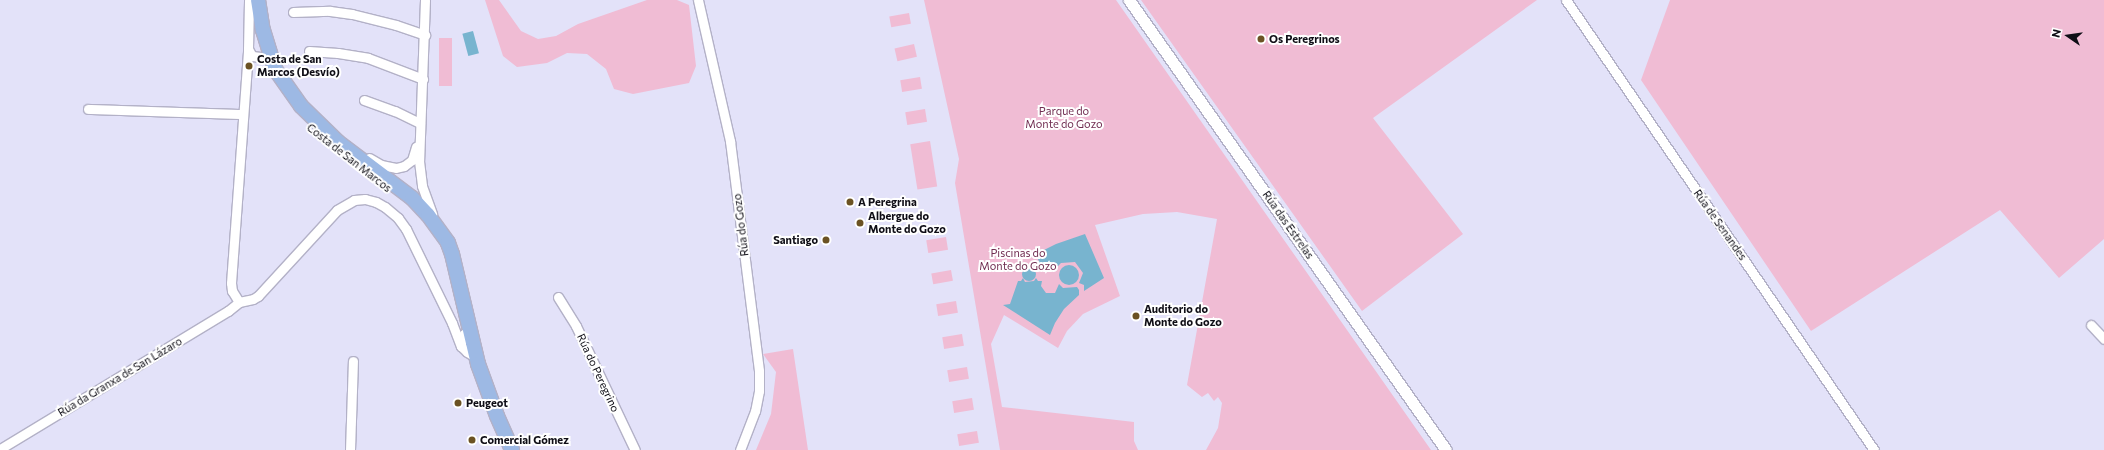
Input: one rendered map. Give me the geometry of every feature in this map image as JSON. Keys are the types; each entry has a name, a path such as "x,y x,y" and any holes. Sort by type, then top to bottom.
{"main road":[{"name":"Costa de San Marcos","path":"254,1 257,49 280,94 302,121 338,152 398,197 424,224 438,245 459,285"},
{"name":"Costa de San Marcos","path":"254,1 275,69 301,106 338,142 404,191 420,206 438,228 450,248 459,285 467,332 484,382 512,450"},
{"path":"257,49 275,69"}],"street":[{"path":"338,142 360,152 375,163 396,168 404,166 415,156 419,134 423,79 425,0"},
{"name":"Rúa do Gozo","path":"698,0 732,149 759,371 759,391 755,411 740,450"},
{"name":"Rúa das Estrelas","path":"1129,0 1446,450"},
{"name":"Rúa de Senandes","path":"1566,0 1874,450"},
{"path":"293,12 330,11 352,14 390,23 425,35"},
{"path":"239,302 232,291 231,284 242,114 246,66 257,49"},
{"path":"309,51 338,53 368,58 423,79"},
{"path":"364,100 395,111 420,123"},
{"path":"88,109 242,114"},
{"path":"419,134 419,161 422,186 438,228"},
{"name":"Costa de San Marcos","path":"348,203 359,199 370,200 385,207 398,218 406,229 452,323 461,346"},
{"name":"Rúa da Granxa de San Lázaro","path":"0,449 228,311 239,302 253,300 337,210 348,203"},
{"name":"Rúa do Peregrino","path":"558,297 576,326 635,450"},
{"name":"Costa de San Marcos","path":"452,323 467,332 461,340 461,346"},
{"path":"2091,325 2104,339"},
{"path":"461,346 466,352 477,358"},
{"path":"350,450 353,360"}],"green space":[{"path":"485,0 499,0 521,31 538,39 556,36 578,24 647,0 677,0 689,5 696,66 689,83 633,94 614,89 606,69 587,54 567,53 547,63 517,67 503,56"},
{"name":"Parque do Monte do Gozo","path":"924,0 1116,0 1431,450 1206,450 1218,428 1222,403 1218,397 1214,401 1208,393 1202,397 1187,385 1217,219 1177,212 1143,214 1095,225 1120,296 1083,314 1067,331 1058,348 1004,315 991,344 1002,407 1134,422 1134,441 1138,450 1000,450 955,183 959,159"},
{"path":"1141,0 1537,0 1373,118 1463,234 1362,311"},
{"path":"1670,0 2104,0 2104,239 2059,278 2000,210 1811,331 1641,80"},
{"path":"909,13 911,24 891,27 889,16"},
{"path":"439,38 452,38 452,86 439,86"},
{"path":"914,44 917,57 897,61 895,48"},
{"path":"920,77 922,89 902,92 900,80"},
{"path":"925,109 927,122 907,125 905,112"},
{"path":"930,141 937,186 917,190 910,144"},
{"path":"946,237 948,250 928,253 926,240"},
{"path":"951,270 953,281 933,284 931,273"},
{"path":"956,301 958,313 938,316 936,304"},
{"path":"962,334 964,346 944,349 942,337"},
{"path":"793,349 808,450 756,450 771,414 776,372 763,354"},
{"path":"967,367 969,379 949,382 947,370"},
{"path":"972,398 974,410 954,413 952,401"},
{"path":"977,431 979,443 959,446 957,434"}],"water":[{"path":"473,31 479,53 468,56 462,34"},
{"path":"1085,234 1104,278 1084,291 1084,285 1079,283 1083,273 1075,262 1061,263 1056,268 1052,268 1050,272 1041,266 1037,266 1039,261 1036,256 1040,252 1056,244"},
{"path":"1069,265 1076,268 1079,275 1076,282 1069,285 1062,282 1059,275 1062,268"},
{"path":"1029,267 1034,269 1036,274 1034,279 1029,281 1024,279 1022,274 1024,269"},
{"path":"1023,278 1025,282 1034,281 1036,278 1038,281 1042,281 1041,286 1046,293 1055,293 1059,284 1063,288 1077,287 1079,290 1079,295 1064,309 1055,323 1050,335 1003,305 1010,304 1018,281 1021,281"}],"place":[{"name":"Os Peregrinos","path":"1261,39"},
{"name":"Costa de San Marcos (Desvío)","path":"249,66"},
{"name":"A Peregrina","path":"850,202"},
{"name":"Albergue do Monte do Gozo","path":"860,223"},
{"name":"Santiago","path":"826,240"},
{"name":"Auditorio do Monte do Gozo","path":"1136,316"},
{"name":"Peugeot","path":"458,403"},
{"name":"Comercial Gómez","path":"472,440"}],"park label":[{"name":"Piscinas do Monte do Gozo","path":"1018,260"}]}
